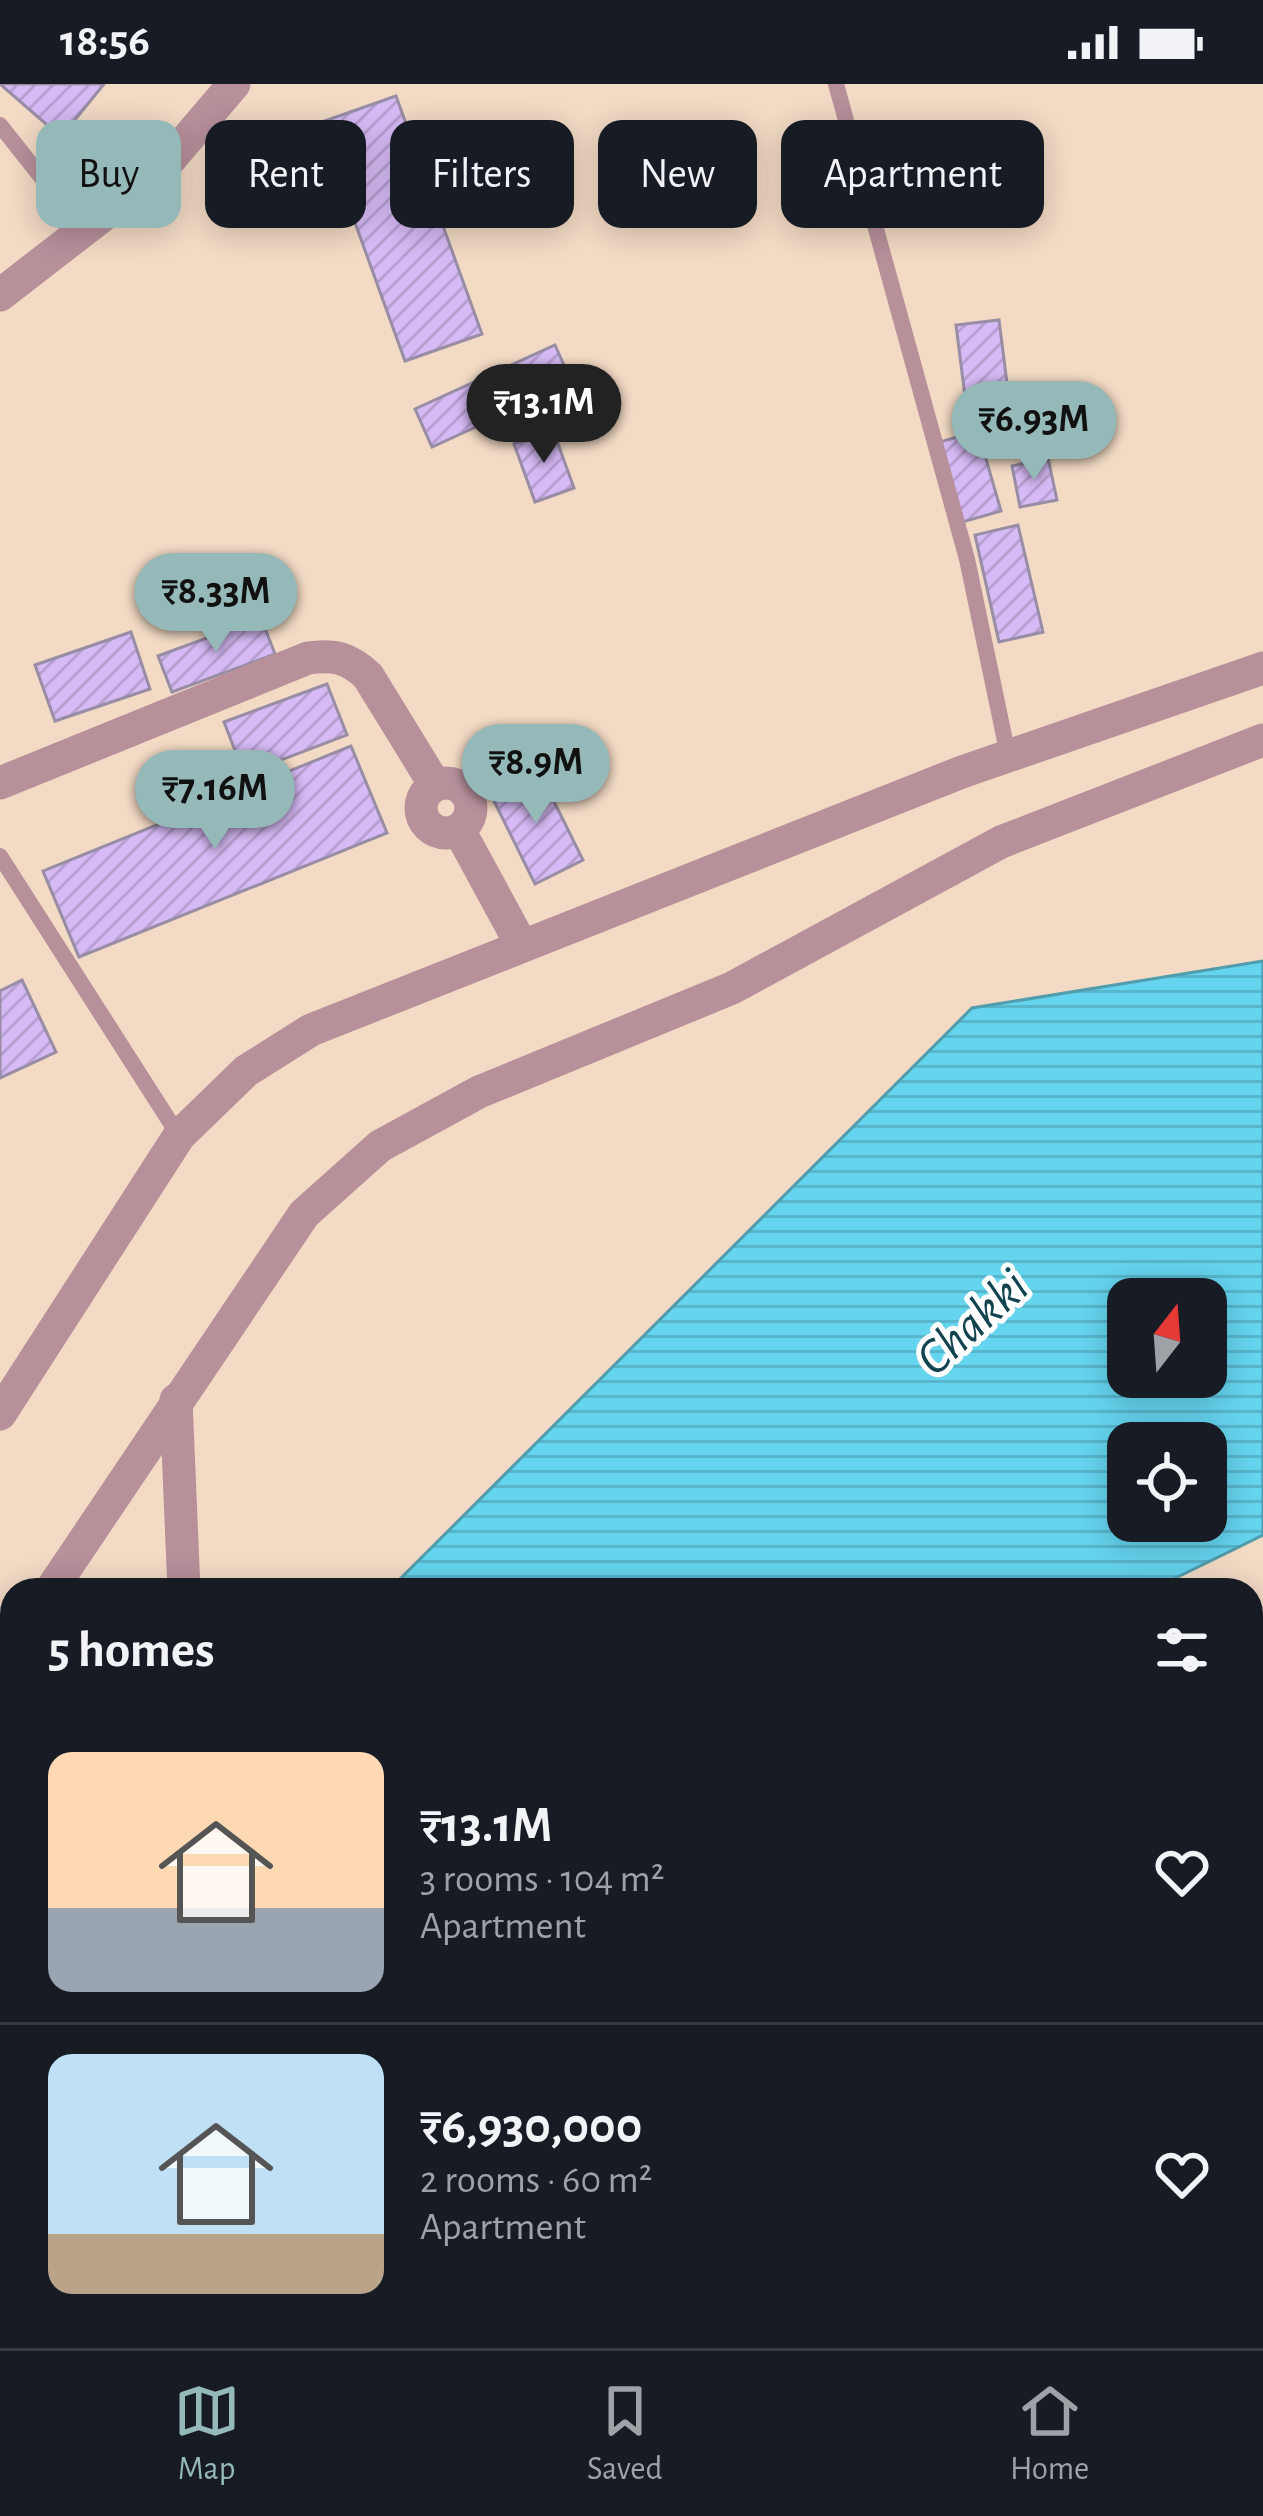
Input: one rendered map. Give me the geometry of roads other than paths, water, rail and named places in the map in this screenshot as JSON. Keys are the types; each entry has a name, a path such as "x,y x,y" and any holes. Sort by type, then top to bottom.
{"street":[{"path":"0,295 159,172 233,84"},
{"path":"0,783 308,658 330,655 353,662 368,676 435,785 423,797 423,820 443,833 459,830 522,946"},
{"path":"0,1414 179,1136 245,1071 311,1030 1008,755 1263,668"},
{"path":"58,1578 304,1214 380,1146 479,1092 732,988 1001,842 1263,740"},
{"path":"176,1400 183,1578"}],"lane":[{"path":"836,84 967,559 1008,755"},
{"path":"0,125 84,232"},
{"path":"0,856 179,1136"}],"water":[{"name":"Chakki","path":"1263,961 1263,1535 1175,1578 401,1578 972,1008"}]}
